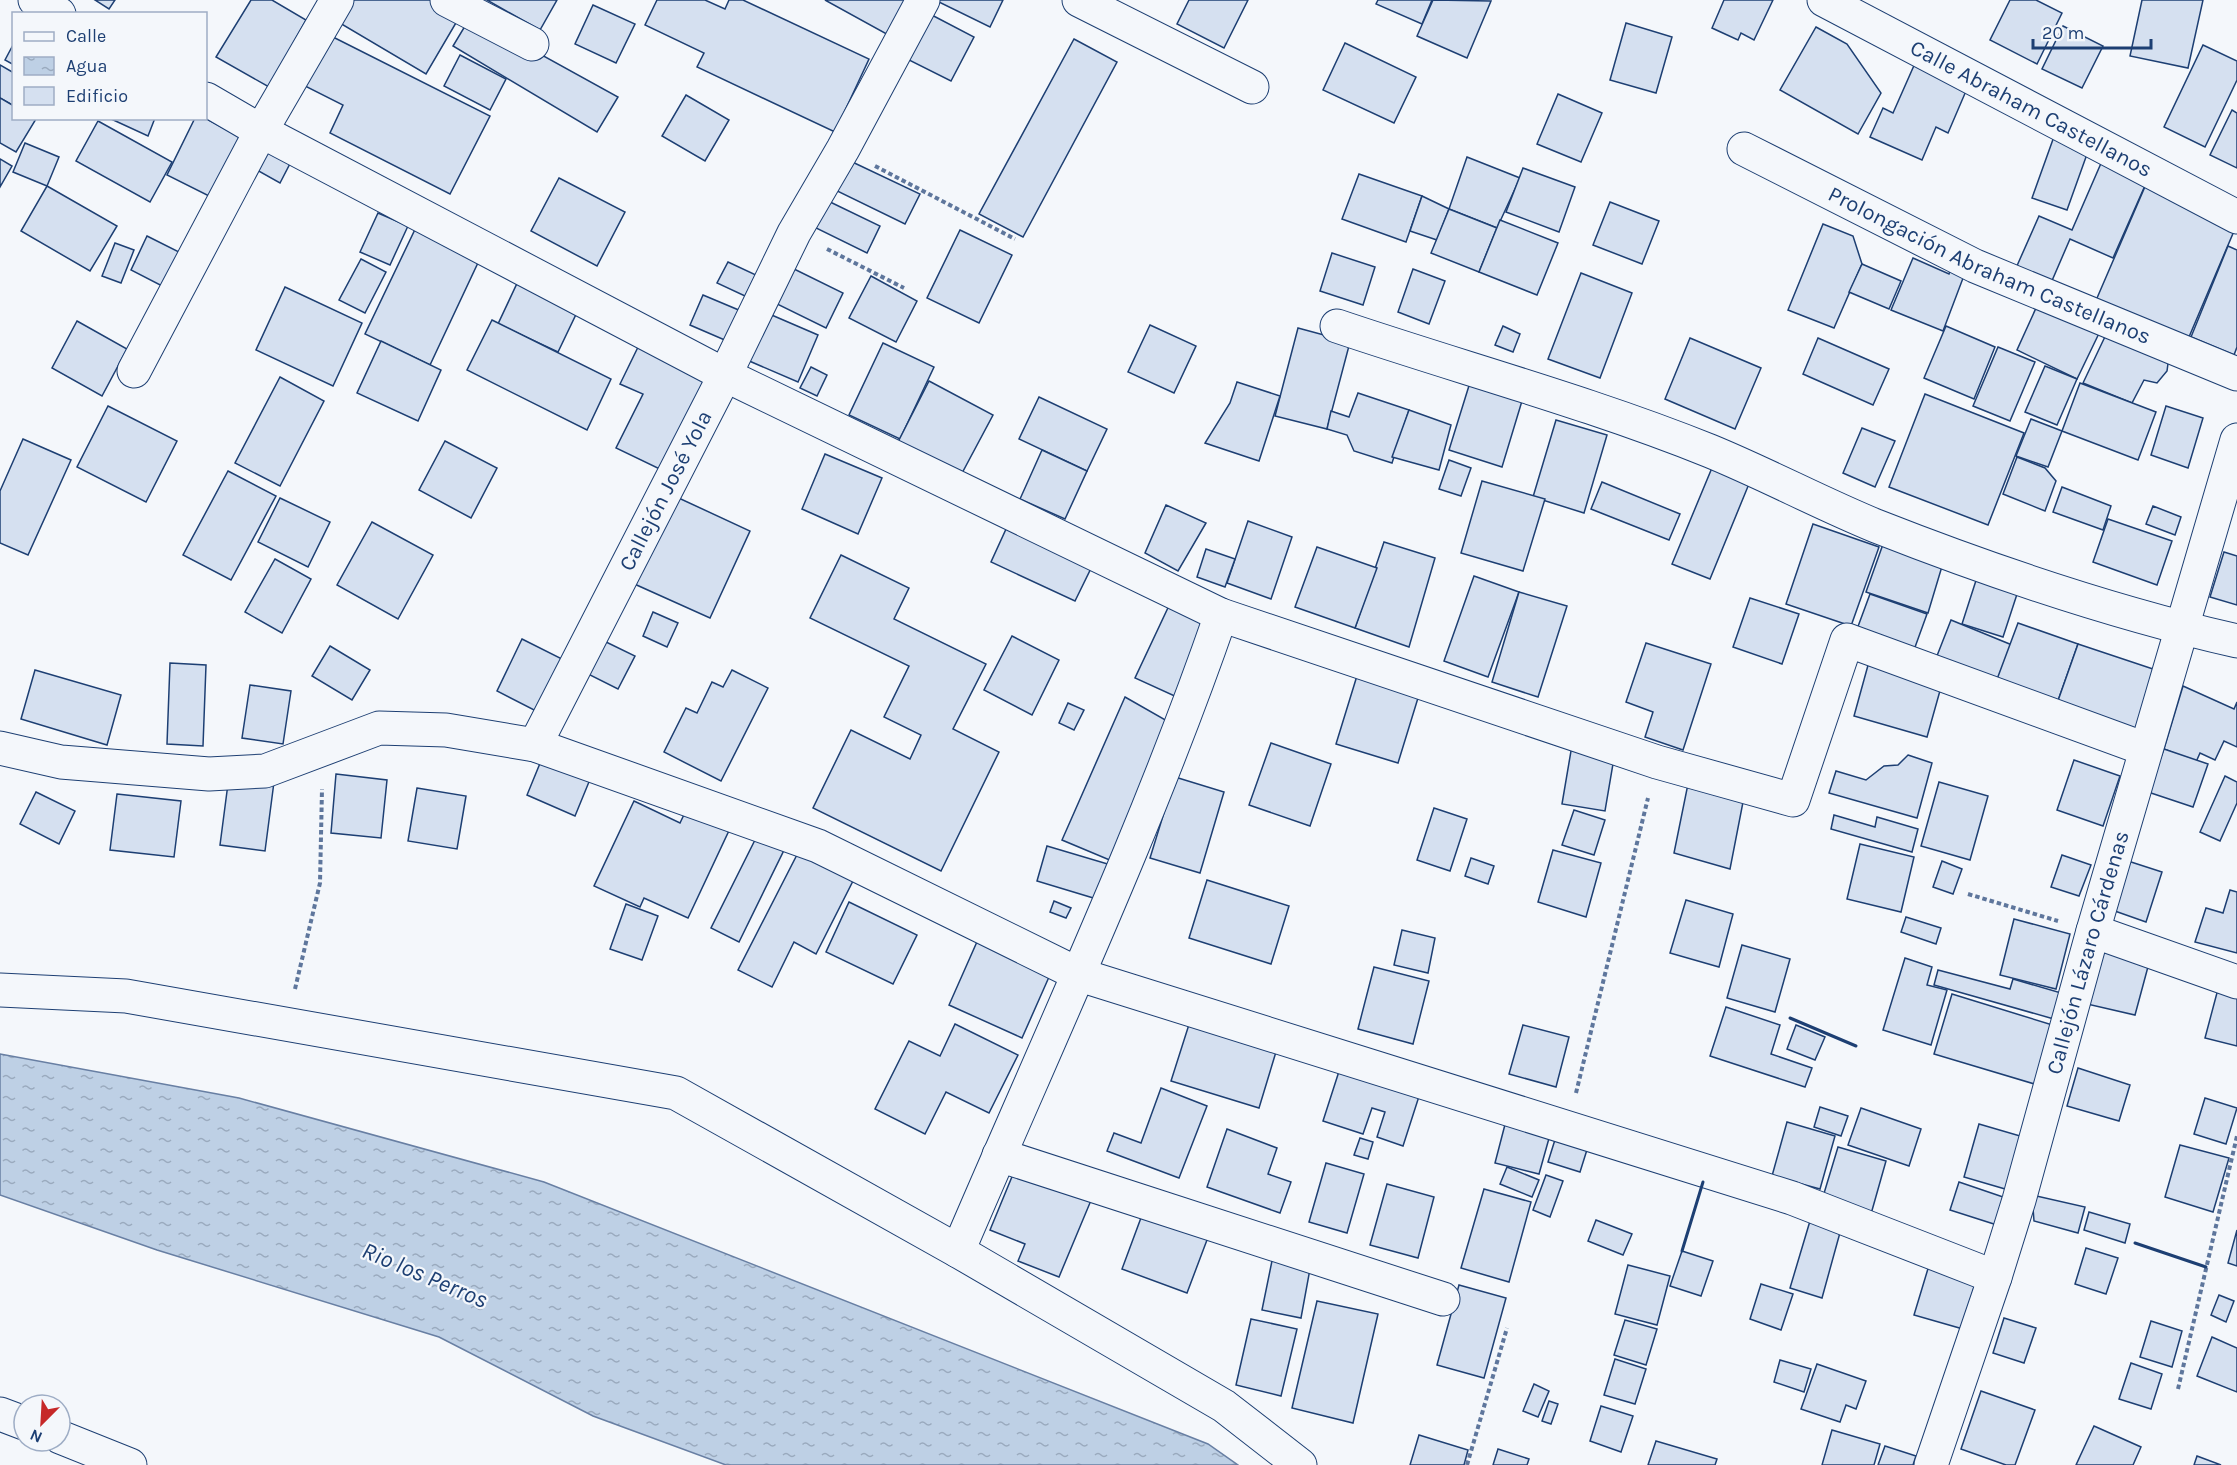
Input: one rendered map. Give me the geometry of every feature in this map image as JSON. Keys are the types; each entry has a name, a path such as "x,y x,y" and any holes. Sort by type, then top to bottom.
{"street":[{"path":"36,0 56,12"},
{"path":"134,371 261,131 337,0"},
{"path":"447,0 532,44"},
{"name":"Callejón José Yola","path":"535,745 794,233 843,149 923,0"},
{"path":"1078,0 1252,87"},
{"name":"Calle Abraham Castellanos","path":"1824,0 2237,217"},
{"path":"207,100 261,131 724,375 1221,615 1657,762 1793,800 1847,640 2145,750"},
{"name":"Prolongación Abraham Castellanos","path":"1744,149 1975,266 2237,375"},
{"path":"1337,326 1606,412 1711,452 1875,525 2057,591 2180,628 2237,641"},
{"name":"Callejón Lázaro Cárdenas","path":"1931,1465 1995,1277 2180,628 2237,440"},
{"path":"958,1251 1080,975 1186,715 1221,615"},
{"path":"0,748 61,762 209,774 265,771 379,728 446,729 535,745 818,846 1080,975 1792,1198 1995,1277"},
{"path":"2093,931 2237,982"},
{"path":"0,990 126,996 676,1094 958,1251 1224,1406 1300,1465"},
{"path":"999,1155 1443,1299"},
{"path":"72,1442 130,1465"}],"path":[{"path":"843,149 1015,239"},
{"path":"794,233 904,288"},
{"path":"287,1024 320,883 322,750"},
{"path":"1568,1126 1657,762"},
{"path":"1968,894 2093,931"},
{"path":"2178,1389 2237,1136"},
{"path":"1467,1465 1507,1328"}],"water":[{"name":"Rio los Perros","path":"0,1054 239,1098 544,1182 1208,1444 1238,1465 726,1465 593,1416 439,1337 157,1250 0,1195"}],"building":[{"path":"95,0 115,0 109,9"},
{"path":"251,0 272,0 306,20 269,87 216,57"},
{"path":"344,0 432,0 460,16 426,74 333,19"},
{"path":"487,0 557,0 540,30"},
{"path":"657,0 705,0 725,9 729,0 743,0 869,59 835,132 697,67 704,53 645,25"},
{"path":"825,0 911,0 892,37"},
{"path":"935,0 1003,0 990,27"},
{"path":"1189,0 1248,0 1224,48 1177,24"},
{"path":"1378,0 1432,0 1422,24 1376,4"},
{"path":"1433,0 1491,1 1467,58 1417,36"},
{"path":"1724,0 1773,0 1754,40 1741,33 1738,40 1712,28"},
{"path":"2010,0 2036,0 2062,13 2037,64 1990,40"},
{"path":"2142,0 2203,0 2188,68 2130,56"},
{"path":"593,5 635,24 616,63 575,44"},
{"path":"926,12 974,37 951,81 903,57"},
{"path":"471,16 618,97 597,132 453,46"},
{"path":"1626,23 1672,37 1656,93 1610,80"},
{"path":"2063,26 2103,46 2082,88 2042,69"},
{"path":"1816,27 1847,44 1881,93 1858,134 1780,90"},
{"path":"329,35 490,116 450,194 330,133 343,105 303,85"},
{"path":"1074,39 1117,62 1023,237 979,214"},
{"path":"1345,43 1416,77 1394,123 1323,90"},
{"path":"2203,45 2237,61 2237,80 2205,147 2164,127"},
{"path":"12,47 12,64 5,60"},
{"path":"460,55 506,79 490,110 444,86"},
{"path":"1916,61 1969,84 1948,133 1936,127 1922,160 1870,137 1883,108 1893,113"},
{"path":"0,65 12,72 12,105 0,98"},
{"path":"1558,94 1602,113 1581,162 1537,144"},
{"path":"686,95 729,120 705,161 662,136"},
{"path":"0,98 12,105 12,120 35,120 16,152 0,143"},
{"path":"2232,110 2237,113 2237,168 2210,155"},
{"path":"207,119 242,138 211,197 167,175 194,120"},
{"path":"113,120 154,120 148,136"},
{"path":"98,121 172,162 150,202 76,161"},
{"path":"2056,131 2091,143 2067,210 2032,198"},
{"path":"271,138 296,152 280,183 255,169"},
{"path":"25,143 59,157 47,186 13,172"},
{"path":"1467,157 1520,178 1497,228 1449,209"},
{"path":"0,159 12,166 0,187"},
{"path":"846,159 920,194 905,224 831,188"},
{"path":"2102,161 2147,181 2113,258 2070,239 2051,283 2016,268 2039,216 2072,230"},
{"path":"1523,168 1575,187 1559,232 1506,212"},
{"path":"1359,174 1422,196 1406,242 1342,219"},
{"path":"559,178 625,212 597,266 531,231"},
{"path":"2147,182 2237,224 2186,344 2094,305"},
{"path":"47,186 117,226 90,271 21,231"},
{"path":"1422,196 1449,209 1437,240 1410,231"},
{"path":"826,200 880,226 867,253 814,227"},
{"path":"1610,202 1659,221 1642,264 1593,245"},
{"path":"1449,209 1497,228 1479,272 1431,253"},
{"path":"378,213 408,226 390,265 360,252"},
{"path":"420,219 484,250 430,365 365,334"},
{"path":"1500,220 1558,243 1537,295 1479,272"},
{"path":"1823,224 1853,236 1862,264 1834,328 1788,310"},
{"path":"960,230 1012,255 979,323 927,298"},
{"path":"147,236 183,254 166,288 131,270"},
{"path":"115,243 134,250 121,283 102,276"},
{"path":"2228,246 2237,250 2237,347 2234,355 2191,337"},
{"path":"1332,253 1375,267 1363,305 1320,291"},
{"path":"1913,258 1949,274 1954,259 1968,265 1943,331 1891,310"},
{"path":"361,259 386,272 365,313 339,300"},
{"path":"728,262 756,275 745,296 717,283"},
{"path":"1862,264 1901,281 1889,309 1849,292"},
{"path":"790,267 843,293 826,328 773,302"},
{"path":"1413,269 1445,281 1429,324 1398,312"},
{"path":"1581,273 1632,293 1600,378 1548,359"},
{"path":"871,276 917,301 896,342 849,318"},
{"path":"520,277 580,306 558,352 498,324"},
{"path":"285,287 362,323 333,386 256,350"},
{"path":"703,295 741,311 727,341 690,325"},
{"path":"2041,297 2104,323 2077,379 2017,350"},
{"path":"767,313 818,335 798,382 747,360"},
{"path":"492,320 611,379 587,430 467,370"},
{"path":"77,321 127,349 102,396 52,368"},
{"path":"2111,324 2169,356 2167,371 2157,383 2144,380 2132,403 2083,383"},
{"path":"1150,325 1196,346 1174,393 1128,372"},
{"path":"1503,326 1520,334 1513,352 1495,345"},
{"path":"1946,326 1995,347 1974,399 1924,378"},
{"path":"1298,328 1350,342 1327,429 1275,416"},
{"path":"1690,338 1761,368 1735,429 1665,399"},
{"path":"1818,338 1889,369 1873,405 1803,374"},
{"path":"642,339 715,373 668,473 616,448 643,394 620,384"},
{"path":"381,341 441,370 418,421 357,393"},
{"path":"883,343 934,367 900,439 849,415"},
{"path":"1998,347 2035,362 2010,421 1973,406"},
{"path":"2045,366 2077,379 2057,425 2025,412"},
{"path":"811,367 827,375 817,396 800,388"},
{"path":"1472,376 1525,391 1502,467 1449,450"},
{"path":"280,377 324,401 280,486 235,463"},
{"path":"929,381 993,415 961,475 898,442"},
{"path":"1237,382 1280,396 1259,461 1205,443 1230,403"},
{"path":"2080,383 2156,412 2138,460 2062,431"},
{"path":"1358,393 1409,410 1392,463 1354,451 1347,435 1327,429 1331,411 1349,417"},
{"path":"1925,394 2024,433 1988,525 1889,487"},
{"path":"1039,397 1107,429 1087,471 1019,439"},
{"path":"108,406 177,441 146,502 77,467"},
{"path":"2166,406 2203,418 2188,468 2151,455"},
{"path":"1409,410 1451,425 1439,470 1392,457"},
{"path":"2031,419 2062,431 2048,467 2016,456"},
{"path":"1556,420 1607,435 1584,513 1533,497"},
{"path":"1862,428 1895,441 1875,487 1843,473"},
{"path":"23,439 71,460 28,555 0,543 0,491"},
{"path":"445,441 497,468 471,518 419,490"},
{"path":"1042,450 1087,471 1065,519 1020,499"},
{"path":"825,454 882,478 858,534 802,509"},
{"path":"2017,457 2045,468 2056,481 2045,511 2003,494"},
{"path":"1449,460 1471,468 1461,496 1439,489"},
{"path":"1714,463 1751,479 1710,579 1672,564"},
{"path":"228,471 276,496 231,580 183,555"},
{"path":"1482,481 1545,499 1523,571 1461,553"},
{"path":"1602,482 1680,514 1669,540 1591,509"},
{"path":"2062,487 2111,506 2103,530 2053,512"},
{"path":"670,494 750,531 710,618 630,582"},
{"path":"280,498 330,522 308,567 258,542"},
{"path":"1166,505 1206,523 1178,571 1145,553"},
{"path":"2153,506 2181,517 2175,535 2146,524"},
{"path":"1012,516 1097,556 1075,601 991,562"},
{"path":"2108,519 2172,541 2157,585 2093,562"},
{"path":"1248,521 1292,537 1271,599 1227,583"},
{"path":"372,522 433,555 398,619 337,585"},
{"path":"1813,524 1879,547 1851,626 1786,604"},
{"path":"1887,533 1946,553 1928,613 1866,592"},
{"path":"1384,542 1435,558 1409,647 1355,628"},
{"path":"1317,547 1377,568 1355,628 1295,607"},
{"path":"1206,549 1235,559 1225,587 1197,577"},
{"path":"2224,552 2237,556 2237,605 2210,597"},
{"path":"841,555 909,588 894,619 986,664 953,729 999,752 941,871 813,808 851,730 910,759 921,735 884,717 909,666 810,618"},
{"path":"275,559 311,579 282,633 245,612"},
{"path":"1980,568 2021,582 2003,637 1962,624"},
{"path":"1474,576 1519,592 1488,677 1444,661"},
{"path":"1519,592 1567,606 1538,697 1492,682"},
{"path":"1870,594 1927,614 1910,661 1853,640"},
{"path":"1174,595 1218,615 1179,698 1135,678"},
{"path":"1750,598 1799,614 1782,664 1733,647"},
{"path":"653,612 678,623 667,647 643,636"},
{"path":"1951,620 2012,645 1993,690 1933,666"},
{"path":"2018,623 2078,644 2054,712 1993,690"},
{"path":"1012,636 1059,660 1032,715 984,690"},
{"path":"522,639 564,660 538,712 497,691"},
{"path":"602,640 635,656 618,689 586,673"},
{"path":"1646,643 1711,664 1683,750 1645,737 1653,712 1626,702"},
{"path":"2078,644 2156,670 2133,741 2054,712"},
{"path":"330,646 370,670 352,700 312,676"},
{"path":"1870,658 1943,680 1927,737 1854,716"},
{"path":"170,663 206,665 203,746 167,744"},
{"path":"1360,666 1422,685 1398,763 1336,744"},
{"path":"35,670 121,695 107,745 21,719"},
{"path":"732,670 768,688 721,781 664,752 686,708 697,713 712,682 723,687"},
{"path":"250,685 291,691 283,744 242,738"},
{"path":"2183,686 2234,709 2237,702 2237,747 2224,741 2215,760 2200,753 2196,762 2164,749"},
{"path":"1125,697 1169,722 1112,861 1062,840"},
{"path":"1068,703 1084,710 1074,730 1059,723"},
{"path":"1271,743 1331,764 1310,826 1249,805"},
{"path":"1572,745 1615,752 1605,811 1562,804"},
{"path":"2164,749 2208,764 2193,807 2148,792"},
{"path":"1908,755 1932,763 1917,818 1829,793 1836,771 1866,780 1884,766 1898,765"},
{"path":"543,756 591,777 575,816 527,795"},
{"path":"2074,760 2120,776 2103,826 2057,810"},
{"path":"336,774 387,780 381,838 331,833"},
{"path":"1690,774 1744,797 1730,869 1674,853"},
{"path":"229,776 274,782 265,851 220,845"},
{"path":"2225,776 2237,782 2237,803 2220,841 2200,832"},
{"path":"1175,777 1224,792 1200,873 1150,858"},
{"path":"1939,782 1988,796 1970,860 1921,846"},
{"path":"417,788 466,796 457,849 408,841"},
{"path":"36,792 75,811 59,844 20,824"},
{"path":"117,794 181,801 174,857 110,850"},
{"path":"634,801 680,823 690,802 733,822 688,918 644,898 640,907 594,886"},
{"path":"1434,808 1467,819 1450,871 1417,860"},
{"path":"1574,810 1605,820 1594,855 1562,845"},
{"path":"1834,815 1875,827 1877,817 1918,829 1912,852 1831,829"},
{"path":"761,828 788,842 739,942 711,928"},
{"path":"1860,844 1914,857 1901,912 1847,899"},
{"path":"802,845 857,873 816,954 794,942 772,987 738,970"},
{"path":"1047,846 1111,865 1100,900 1037,881"},
{"path":"1553,850 1601,863 1586,917 1538,902"},
{"path":"2062,855 2091,865 2079,896 2051,887"},
{"path":"1471,858 1494,866 1488,884 1465,876"},
{"path":"1942,861 1962,869 1953,894 1933,887"},
{"path":"2128,861 2162,872 2146,922 2112,910"},
{"path":"1207,880 1289,906 1271,964 1189,938"},
{"path":"2230,890 2237,892 2237,953 2195,942 2206,908 2223,913"},
{"path":"1686,900 1733,914 1719,967 1670,953"},
{"path":"1054,901 1071,908 1066,918 1050,912"},
{"path":"849,902 917,935 893,984 826,952"},
{"path":"626,904 658,916 642,960 610,949"},
{"path":"1906,917 1941,928 1936,944 1901,932"},
{"path":"2014,919 2070,934 2056,989 2000,975"},
{"path":"1402,930 1435,938 1428,973 1394,965"},
{"path":"980,935 1053,968 1022,1038 949,1005"},
{"path":"1742,945 1790,959 1775,1012 1727,998"},
{"path":"2100,951 2149,963 2135,1015 2087,1004"},
{"path":"1905,958 1932,967 1927,985 1947,990 1931,1045 1883,1030"},
{"path":"1374,967 1429,981 1413,1044 1358,1029"},
{"path":"1938,970 2010,989 2013,979 2068,995 2061,1021 1934,985"},
{"path":"2218,989 2237,994 2237,1046 2205,1038"},
{"path":"1952,994 2059,1027 2041,1086 1934,1054"},
{"path":"1726,1007 1780,1025 1771,1054 1812,1068 1805,1087 1710,1056"},
{"path":"1192,1015 1279,1042 1259,1108 1171,1081"},
{"path":"955,1024 1018,1055 989,1113 946,1092 925,1134 875,1109 909,1041 940,1056"},
{"path":"1523,1025 1569,1037 1556,1087 1509,1074"},
{"path":"1796,1025 1825,1037 1815,1060 1787,1049"},
{"path":"1342,1062 1422,1087 1403,1146 1377,1137 1385,1112 1372,1108 1363,1134 1323,1121"},
{"path":"2078,1068 2130,1085 2119,1121 2067,1106"},
{"path":"1161,1088 1207,1106 1179,1178 1107,1151 1114,1133 1141,1143"},
{"path":"2205,1098 2237,1108 2226,1144 2194,1134"},
{"path":"1820,1107 1848,1116 1841,1136 1814,1127"},
{"path":"1861,1108 1921,1129 1909,1166 1848,1145"},
{"path":"1508,1113 1553,1124 1539,1174 1495,1163"},
{"path":"1787,1122 1835,1136 1820,1189 1772,1176"},
{"path":"1979,1124 2027,1138 2012,1191 1964,1177"},
{"path":"1559,1127 1591,1137 1580,1172 1548,1162"},
{"path":"1227,1129 1277,1148 1268,1174 1291,1182 1280,1213 1207,1187"},
{"path":"1360,1138 1373,1142 1368,1159 1354,1155"},
{"path":"2180,1145 2229,1158 2213,1212 2165,1197"},
{"path":"1838,1147 1886,1161 1871,1214 1822,1200"},
{"path":"1326,1163 1364,1174 1347,1233 1309,1222"},
{"path":"1016,1167 1092,1198 1059,1277 1018,1261 1025,1244 990,1230"},
{"path":"1507,1167 1539,1180 1532,1197 1500,1184"},
{"path":"1546,1175 1563,1181 1550,1217 1533,1210"},
{"path":"1959,1182 2006,1198 1997,1225 1950,1210"},
{"path":"1387,1184 1434,1197 1418,1258 1370,1245"},
{"path":"1484,1189 1531,1202 1509,1282 1461,1268"},
{"path":"2032,1195 2085,1207 2078,1233 2034,1221"},
{"path":"1145,1207 1210,1232 1187,1293 1122,1269"},
{"path":"2089,1212 2130,1224 2125,1243 2084,1230"},
{"path":"1596,1220 1632,1234 1623,1255 1588,1241"},
{"path":"1810,1221 1841,1229 1822,1298 1790,1288"},
{"path":"2237,1230 2237,1266 2228,1263"},
{"path":"2086,1248 2118,1258 2106,1294 2075,1284"},
{"path":"1274,1251 1312,1258 1301,1318 1262,1310"},
{"path":"1682,1251 1713,1261 1701,1296 1670,1286"},
{"path":"1930,1262 1977,1276 1963,1329 1914,1315"},
{"path":"1628,1265 1670,1276 1657,1325 1615,1314"},
{"path":"1761,1284 1793,1294 1781,1330 1750,1319"},
{"path":"1459,1285 1506,1298 1484,1378 1437,1365"},
{"path":"2219,1295 2234,1301 2226,1322 2211,1315"},
{"path":"1317,1301 1378,1314 1353,1423 1292,1408"},
{"path":"2004,1318 2036,1328 2024,1363 1993,1353"},
{"path":"1251,1319 1297,1329 1281,1396 1236,1385"},
{"path":"1625,1320 1657,1329 1646,1365 1614,1355"},
{"path":"2151,1321 2182,1331 2172,1367 2140,1357"},
{"path":"2212,1337 2237,1348 2237,1392 2197,1376"},
{"path":"1615,1359 1646,1369 1635,1404 1604,1395"},
{"path":"1780,1360 1811,1369 1804,1392 1774,1382"},
{"path":"2131,1363 2162,1374 2151,1409 2119,1399"},
{"path":"1817,1364 1866,1381 1856,1409 1846,1405 1840,1422 1801,1409"},
{"path":"1534,1384 1549,1391 1538,1417 1523,1411"},
{"path":"1981,1391 2035,1410 2015,1465 2006,1465 1961,1449"},
{"path":"1549,1401 1558,1404 1551,1424 1542,1421"},
{"path":"1601,1406 1633,1416 1621,1452 1590,1441"},
{"path":"2094,1426 2141,1447 2133,1465 2076,1465"},
{"path":"1832,1430 1880,1444 1874,1465 1822,1465"},
{"path":"1419,1435 1468,1450 1464,1465 1410,1465"},
{"path":"1656,1441 1717,1459 1715,1465 1648,1465"},
{"path":"1885,1446 1916,1456 1913,1465 1878,1465"},
{"path":"1498,1449 1529,1459 1527,1465 1493,1465"},
{"path":"2197,1456 2221,1465 2194,1465"}],"wall":[{"path":"1790,1018 1856,1046"},
{"path":"1682,1251 1703,1182"},
{"path":"2135,1243 2206,1267"}]}
